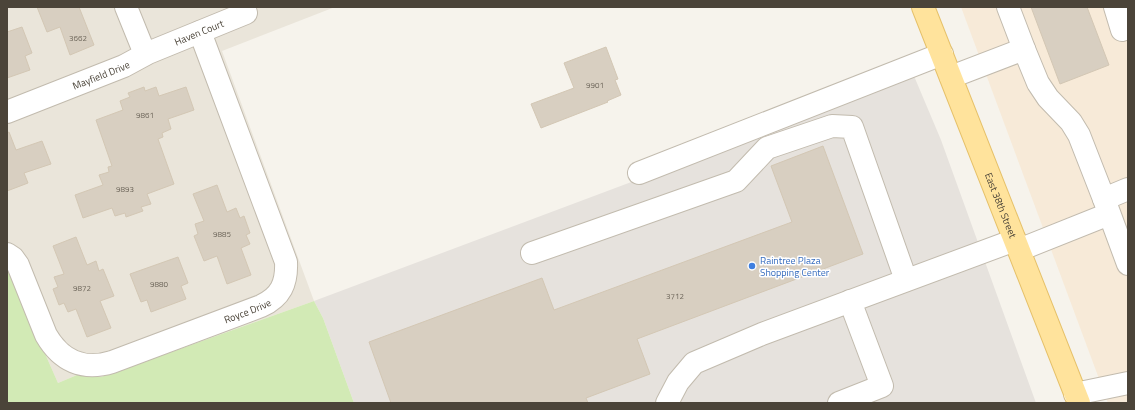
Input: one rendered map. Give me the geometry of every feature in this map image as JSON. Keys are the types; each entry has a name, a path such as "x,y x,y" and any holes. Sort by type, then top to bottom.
{"main road":[{"name":"East 38th Street","path":"923,7 1077,398"}],"street":[{"path":"126,7 145,54"},
{"name":"Haven Court","path":"145,54 246,14 244,7"},
{"path":"1008,7 1038,83 1048,98 1071,122 1079,135 1128,264"},
{"path":"1115,7 1122,30"},
{"name":"Royce Drive","path":"7,254 13,258 18,265 50,342 61,354 73,362 81,365 96,366 112,362 261,306 272,300 280,291 286,274 286,262 200,32"},
{"path":"951,77 1024,49"},
{"name":"Mayfield Drive","path":"7,112 124,66 145,54"},
{"path":"639,173 942,54"},
{"path":"532,253 736,181 767,148 832,126 844,126 852,127 906,280"},
{"path":"667,403 678,382 694,363 762,334 906,280 1017,245 1106,206 1128,189"},
{"path":"839,403 882,386 850,301"},
{"path":"1077,398 1128,383"}],"shaded area":[{"path":"7,7 335,7 222,51 314,301 101,377 77,375 58,383 7,270"},
{"path":"961,7 1128,7 1128,403 1108,403"},
{"path":"914,76 941,140 1036,403 354,403 323,318 314,301"}],"green space":[{"path":"7,270 58,383 77,375 101,377 314,301 323,318 354,403 7,403"}],"building":[{"path":"37,7 79,7 94,45 70,55 60,27 47,32"},
{"path":"1031,7 1087,7 1109,65 1060,84"},
{"path":"22,27 32,53 25,56 30,70 7,78 7,32"},
{"path":"606,47 618,79 615,80 621,95 607,101 608,102 541,128 531,104 574,88 564,63"},
{"path":"144,87 145,91 156,87 159,96 186,87 194,110 168,119 171,129 162,133 163,137 158,139 174,184 147,194 151,204 141,207 143,211 126,217 125,213 115,216 112,208 83,218 75,195 103,185 99,175 109,172 108,167 112,166 96,120 123,110 120,101 130,97 128,93"},
{"path":"9,132 16,150 42,141 51,164 24,173 28,183 7,191 7,133"},
{"name":"Raintree Plaza Shopping Center","path":"823,146 863,254 637,339 650,374 586,398 588,403 391,403 369,342 542,278 554,310 792,222 771,166"},
{"path":"217,185 227,212 236,208 240,218 244,216 250,233 246,235 250,244 241,248 251,275 227,284 217,256 204,261 194,236 198,234 195,224 204,221 193,194"},
{"path":"76,237 87,265 96,261 99,271 103,269 114,296 100,301 111,328 87,337 76,309 68,312 64,303 59,305 53,289 58,287 54,277 64,274 53,246"},
{"path":"178,257 188,283 181,286 186,299 151,312 147,300 141,302 130,274"}],"place":[{"name":"Raintree Plaza Shopping Center","path":"752,266"}]}
